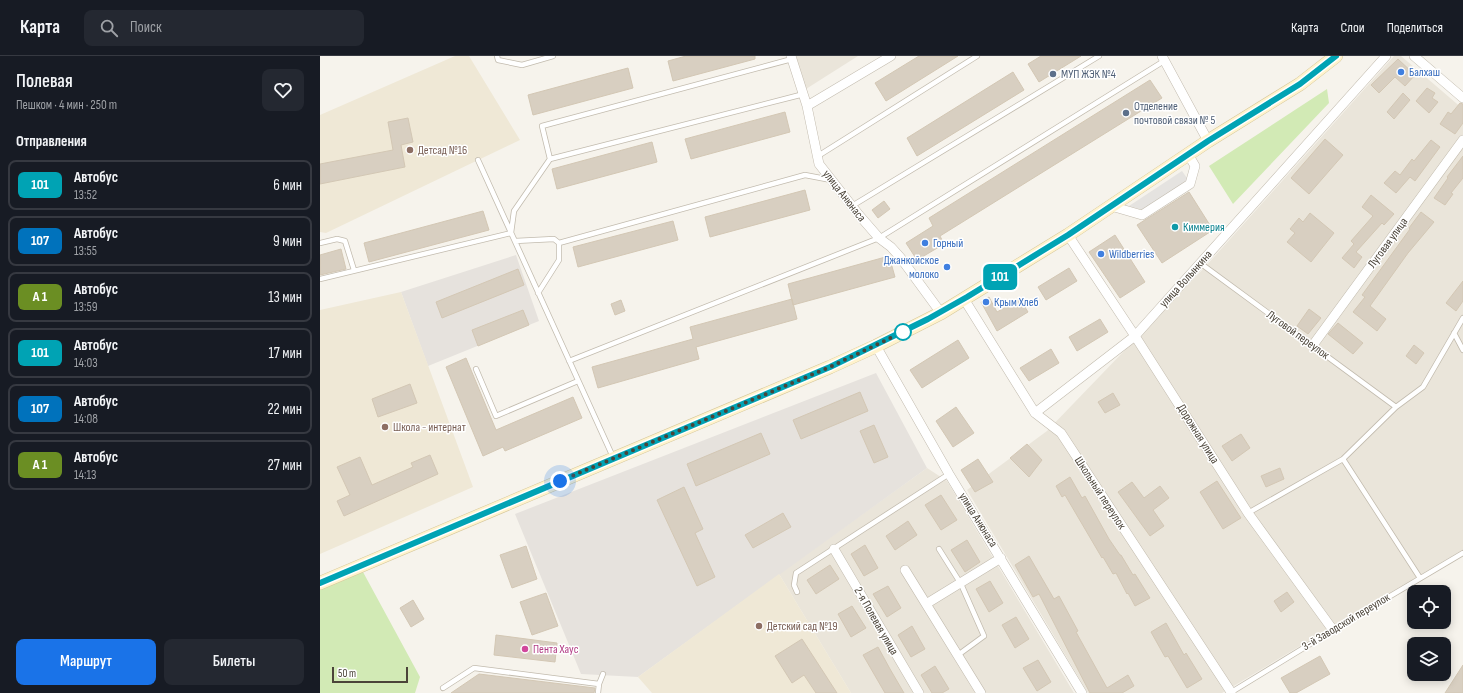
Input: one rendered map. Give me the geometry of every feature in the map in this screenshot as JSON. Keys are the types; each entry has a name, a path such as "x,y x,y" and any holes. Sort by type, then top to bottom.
{"main road":[{"path":"320,583 830,367 876,346 941,313 1068,235 1188,154 1300,84 1336,56"}],"street":[{"path":"807,106 891,56"},
{"name":"улица Волынкина","path":"1035,413 1135,336 1386,56"},
{"path":"1414,56 1463,98"},
{"name":"улица Анюнаса","path":"791,58 804,94 819,164 879,238 891,247 900,257 941,313"},
{"path":"1163,58 1208,141"},
{"name":"Луговая улица","path":"1313,345 1463,140"},
{"path":"1111,206 1142,214 1190,184 1195,166 1188,154"},
{"name":"Дорожная улица","path":"1068,235 1135,336 1248,513 1333,630"},
{"name":"Школьный переулок","path":"964,299 1035,413 1061,433 1231,693"},
{"name":"улица Анюнаса","path":"876,346 949,474 1082,693"},
{"name":"2-я Полевая улица","path":"834,549 919,693"},
{"path":"926,604 1001,558"},
{"path":"905,570 981,693"}],"lane":[{"path":"497,56 498,60 522,64 553,56"},
{"path":"817,156 977,56"},
{"path":"852,206 1099,56"},
{"path":"550,160 542,126 791,58"},
{"path":"569,361 879,238 1163,58"},
{"path":"511,234 514,211 550,160 804,94"},
{"path":"478,160 613,459"},
{"path":"559,243 805,175 832,180"},
{"path":"320,279 511,234"},
{"path":"320,243 336,239 345,241 354,270"},
{"path":"515,241 554,239 559,243"},
{"path":"538,293 559,260 559,243"},
{"name":"Луговой переулок","path":"1200,263 1396,407"},
{"path":"1248,513 1343,460 1396,407 1423,387 1463,318"},
{"path":"1454,333 1463,350"},
{"path":"476,369 496,416 578,381"},
{"path":"1343,460 1420,578"},
{"path":"797,592 794,585 796,573 949,474"},
{"path":"939,549 960,583 984,636 958,655"},
{"name":"3-й Заводской переулок","path":"1231,693 1333,630 1463,553"},
{"path":"443,688 474,668 599,684"},
{"path":"598,693 599,684 603,674"}],"shaded area":[{"name":"Детсад №16","path":"455,56 469,56 520,140 326,233 320,232 320,115"},
{"path":"794,56 858,56 806,89"},
{"path":"1394,56 1401,56 1463,109 1463,554 1325,631 1222,693 1088,693 967,490 1047,431 1205,267"},
{"path":"1182,171 1189,181 1143,210 1129,206"},
{"path":"516,255 539,321 428,366 401,292"},
{"name":"Школа - интернат","path":"401,292 473,487 320,554 320,310"},
{"path":"876,373 927,468 638,677 581,674 515,514"},
{"path":"927,468 947,481 1074,693 851,693 779,574"},
{"name":"Детский сад №19","path":"779,574 851,693 652,693 638,677"}],"green space":[{"path":"1327,89 1329,103 1233,204 1209,166"},
{"path":"363,572 420,677 415,693 320,693 320,589"}],"building":[{"path":"686,56 755,56 755,59 673,81 668,61"},
{"path":"919,56 958,56 886,101 875,83"},
{"path":"1041,56 1081,56 1039,82 1028,64"},
{"path":"1398,59 1415,75 1405,86 1395,77 1379,93 1371,85"},
{"path":"628,68 633,88 533,115 528,95"},
{"path":"1013,72 1024,90 917,156 907,138"},
{"path":"1150,80 1162,98 940,236 944,244 917,260 906,243 933,226 929,218"},
{"path":"1427,88 1435,93 1432,98 1438,102 1429,113 1416,101"},
{"path":"1403,93 1410,100 1394,119 1387,112"},
{"path":"1460,103 1463,104 1463,123 1455,134 1440,124 1448,112 1451,114"},
{"path":"785,112 790,132 691,159 685,139"},
{"path":"408,118 413,142 401,145 405,167 320,184 320,164 393,150 388,122"},
{"path":"1325,139 1343,155 1309,194 1291,178"},
{"path":"1431,140 1440,147 1415,181 1410,177 1396,193 1384,183 1395,171 1400,175 1412,159 1414,161"},
{"path":"652,142 657,162 557,189 552,169"},
{"path":"1463,156 1463,178 1451,193 1453,194 1445,205 1434,198 1448,178 1447,177"},
{"path":"805,190 810,210 710,237 705,217"},
{"name":"Киммерия","path":"1189,192 1213,230 1162,263 1137,225"},
{"path":"1371,195 1394,214 1384,225 1382,223 1356,252 1362,257 1354,268 1342,258 1354,244 1351,241 1373,216 1362,207"},
{"path":"884,201 890,209 878,218 872,210"},
{"path":"483,211 489,230 369,262 364,243"},
{"path":"1421,212 1434,222 1408,253 1370,306 1386,319 1377,331 1353,312 1365,297 1362,295"},
{"path":"1310,213 1334,233 1311,262 1287,242 1295,233 1290,229 1299,218 1303,222"},
{"path":"673,221 678,240 578,267 573,247"},
{"path":"1115,235 1145,282 1120,298 1089,252"},
{"path":"341,249 346,269 320,275 320,255"},
{"path":"889,256 895,277 793,305 788,284"},
{"path":"1069,268 1077,281 1046,300 1038,287"},
{"path":"518,269 524,285 442,318 436,302"},
{"path":"1463,281 1463,301 1456,311 1446,303"},
{"path":"989,297 997,312 1020,299 1028,312 997,331 981,302"},
{"path":"792,299 797,319 696,347 699,359 598,388 592,367 693,339 690,327"},
{"path":"621,300 625,311 615,315 611,304"},
{"path":"1309,309 1321,318 1308,334 1297,326"},
{"path":"523,310 529,325 478,346 472,330"},
{"path":"1100,319 1108,332 1077,351 1069,337"},
{"path":"1338,323 1363,343 1353,354 1328,334"},
{"path":"958,340 969,358 922,388 910,370"},
{"path":"1414,345 1424,353 1416,364 1406,356"},
{"path":"1051,349 1059,363 1029,381 1020,368"},
{"path":"466,358 496,430 573,397 582,418 505,451 503,447 483,456 446,367"},
{"path":"410,384 417,403 378,417 372,399"},
{"path":"860,392 868,411 801,439 793,420"},
{"path":"1113,393 1120,405 1105,413 1098,402"},
{"path":"956,407 974,433 953,447 936,421"},
{"path":"874,425 888,457 874,463 860,431"},
{"path":"761,433 770,454 696,486 687,464"},
{"path":"1241,434 1250,448 1232,461 1222,446"},
{"path":"1027,444 1042,460 1029,477 1010,458"},
{"path":"430,455 438,474 344,516 337,501 350,495 337,467 360,457 372,485 413,467 411,463"},
{"path":"978,459 993,482 975,492 961,470"},
{"path":"1280,468 1284,479 1266,487 1261,476"},
{"path":"1070,477 1082,498 1085,496 1109,539 1133,575 1135,574 1150,598 1135,606 1116,573 1113,574 1103,557 1102,558 1065,495 1062,497 1056,486"},
{"path":"1217,481 1241,518 1223,529 1200,492"},
{"path":"1132,482 1144,498 1160,486 1169,498 1153,510 1164,526 1150,536 1118,492"},
{"path":"684,487 703,529 695,533 715,577 697,586 657,500"},
{"path":"941,495 957,520 941,530 925,505"},
{"path":"783,513 791,527 753,548 745,535"},
{"path":"908,521 917,535 895,550 886,536"},
{"path":"967,540 980,562 965,572 951,550"},
{"path":"865,545 878,568 864,576 851,554"},
{"path":"526,546 537,579 512,588 500,555"},
{"path":"1029,556 1054,599 1059,596 1078,631 1076,632 1107,688 1128,675 1134,686 1122,693 1090,693 1039,594 1033,597 1015,565"},
{"path":"830,565 839,579 816,594 807,580"},
{"path":"990,581 1003,603 989,612 976,589"},
{"path":"888,586 901,608 887,617 873,594"},
{"path":"1287,592 1294,602 1281,612 1274,601"},
{"path":"546,593 558,626 532,635 520,602"},
{"path":"413,600 424,619 411,627 400,608"},
{"path":"852,606 866,628 851,637 838,614"},
{"path":"1016,617 1029,639 1015,648 1002,625"},
{"path":"1166,623 1184,655 1186,653 1202,679 1187,688 1168,656 1165,657 1151,632"},
{"path":"912,626 925,649 911,657 898,635"},
{"name":"Пента Хаус","path":"496,635 557,643 555,662 494,655"},
{"path":"802,639 837,693 816,693 804,675 792,683 775,656"},
{"path":"878,647 904,693 885,693 863,655"},
{"path":"1320,656 1330,674 1296,693 1290,693 1281,678"},
{"path":"1038,660 1051,682 1037,691 1023,668"},
{"path":"1463,665 1463,693 1445,693"},
{"path":"935,666 949,689 942,693 932,693 921,675"},
{"path":"479,674 595,688 594,693 451,693"}],"bus line":[{"name":"101","path":"320,583 830,367 876,346 941,313 1068,235 1208,141 1300,84 1336,56"}],"place":[{"name":"Балхаш","path":"1401,72"},
{"name":"МУП ЖЭК №4","path":"1053,74"},
{"name":"Отделение почтовой связи № 5","path":"1126,113"},
{"name":"Детсад №16","path":"410,150"},
{"name":"Киммерия","path":"1175,227"},
{"name":"Горный","path":"925,243"},
{"name":"Wildberries","path":"1101,254"},
{"name":"Джанкойское молоко","path":"947,267"},
{"name":"Крым Хлеб","path":"986,302"},
{"name":"Школа - интернат","path":"385,427"},
{"name":"Детский сад №19","path":"759,626"},
{"name":"Пента Хаус","path":"525,649"}],"route":[{"path":"560,481 830,367 903,332"}]}
